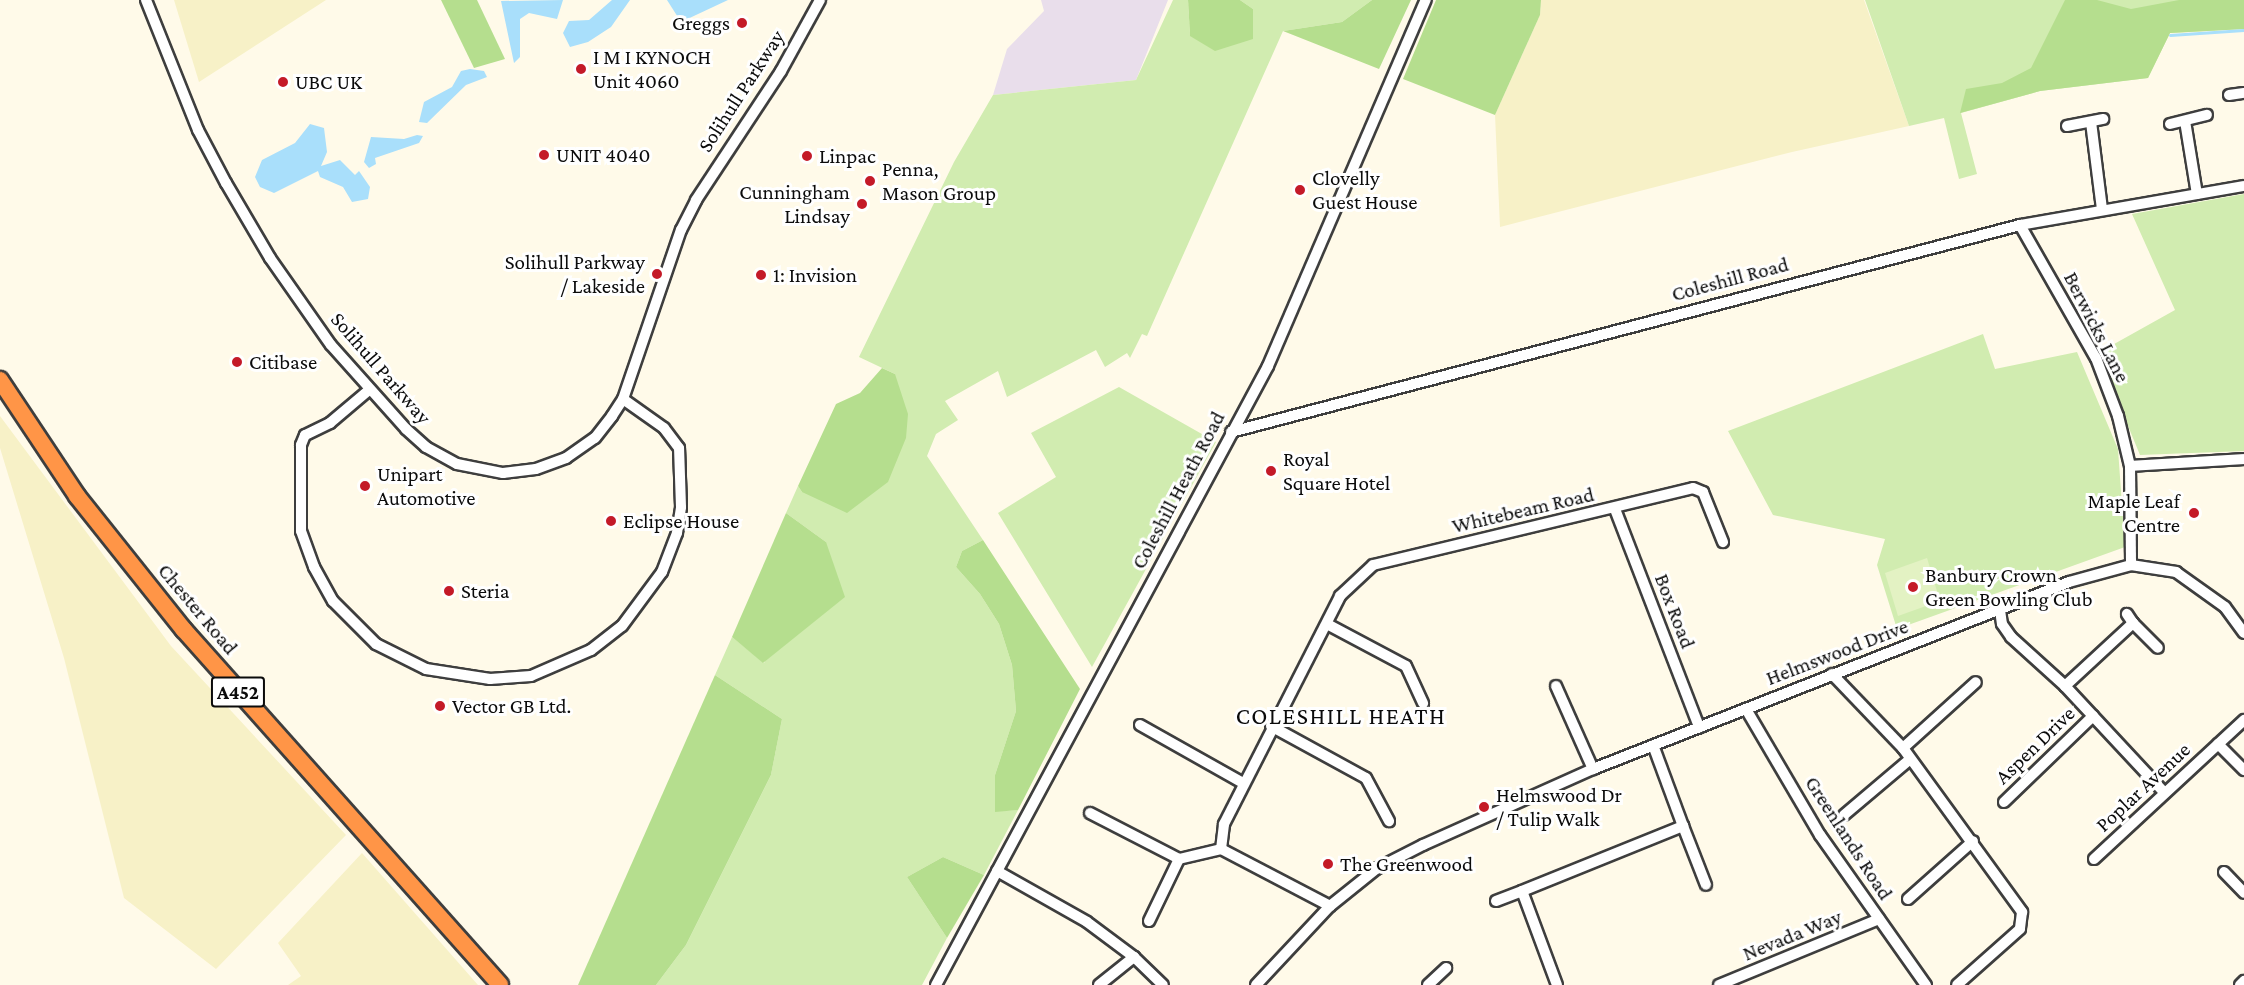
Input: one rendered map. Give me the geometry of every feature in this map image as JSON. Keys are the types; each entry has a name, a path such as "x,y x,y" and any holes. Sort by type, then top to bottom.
{"highway":[{"name":"Chester Road","path":"0,380 77,496 184,630 500,985"}],"street":[{"name":"Solihull Parkway","path":"146,0 198,130 226,183 301,303 369,390 406,429 442,457 471,469 503,473 536,469 566,458 595,438 623,399 681,230 696,200 781,71 820,0"},
{"name":"Coleshill Heath Road","path":"936,985 1231,432 1301,296 1426,0"},
{"path":"2229,95 2244,93"},
{"path":"2170,124 2207,115"},
{"path":"2067,126 2103,119"},
{"path":"2185,121 2197,194"},
{"path":"2091,122 2102,209"},
{"name":"Coleshill Road","path":"1231,432 2020,225 2244,186"},
{"name":"Berwicks Lane","path":"2020,225 2096,358 2118,416 2130,466 2131,565"},
{"path":"369,390 330,423 305,435 301,445 301,531 314,567 333,601 376,644 426,669 490,679 531,676 591,650 622,626 662,572 676,533 681,507 680,448 664,428 623,399"},
{"path":"2130,466 2244,459"},
{"name":"Whitebeam Road","path":"1221,849 1220,835 1244,783 1271,726 1340,596 1373,565 1697,489 1703,492 1723,542"},
{"name":"Box Road","path":"1615,509 1699,727"},
{"path":"2131,565 2176,572 2202,587 2225,607 2244,633"},
{"name":"Helmswood Drive","path":"1256,985 1330,906 1376,869 1593,770 1699,727 2069,582 2131,565"},
{"name":"Aspen Drive","path":"2000,610 2002,624 2012,637 2065,686 2163,791"},
{"path":"2065,686 2130,618 2158,648"},
{"path":"1327,624 1406,666 1423,703"},
{"path":"1832,674 1903,748 1909,760 1973,841 2022,912 2020,929 1957,985"},
{"path":"1903,748 1976,682"},
{"path":"1556,686 1593,770"},
{"name":"Greenlands Road","path":"1746,709 1820,835 1926,985"},
{"name":"Aspen Drive","path":"2004,802 2093,716"},
{"name":"Poplar Avenue","path":"2094,859 2163,791 2244,720"},
{"path":"1140,725 1244,783"},
{"path":"1271,726 1366,778 1389,820"},
{"name":"Poplar Avenue","path":"2218,744 2244,770"},
{"path":"1653,746 1706,885"},
{"path":"1844,815 1909,760"},
{"path":"1090,813 1179,859 1221,849 1330,906"},
{"path":"1496,901 1683,826"},
{"path":"1908,899 1973,841"},
{"path":"1149,921 1179,859"},
{"path":"997,871 1087,922 1134,957 1163,985"},
{"path":"2224,872 2244,893"},
{"path":"1522,891 1557,985"},
{"name":"Nevada Way","path":"1719,985 1879,919"},
{"path":"1099,985 1134,957"},
{"path":"1428,985 1446,969"},
{"path":"2240,985 2244,981"}],"shaded area":[{"path":"174,0 326,0 199,82"},
{"path":"1041,0 1168,0 1136,80 993,95 1007,49 1044,11"},
{"path":"1541,0 1864,0 1909,126 1792,152 1500,227 1495,115 1540,15"},
{"path":"0,416 171,646 346,835 216,969 124,898 64,658 0,448"},
{"path":"362,853 478,985 288,985 301,976 278,943"}],"green space":[{"path":"441,0 477,0 505,59 474,68"},
{"path":"1173,0 1188,0 1190,36 1253,9 1240,0 1372,0 1342,22 1283,31 1147,336 1142,334 1130,358 1127,353 1105,367 1096,350 1007,397 998,371 945,401 958,420 936,434 927,456 983,540 962,551 956,567 980,594 999,624 1012,665 1016,711 995,775 995,811 1018,810 984,875 943,857 907,877 947,938 922,985 656,985 686,945 771,775 782,719 715,675 732,637 764,663 826,542 786,513 798,486 802,492 895,374 859,357 954,162 993,95 1136,80"},
{"path":"1188,0 1240,0 1253,9 1253,39 1215,51 1190,36"},
{"path":"1372,0 1411,0 1379,69 1283,31 1342,22"},
{"path":"1436,0 1541,0 1540,15 1495,115 1403,79"},
{"path":"1865,0 2244,0 2244,29 2170,33 2148,78 2040,91 1961,113 1977,174 1959,179 1944,118 1909,126"},
{"path":"2065,0 2097,0 2131,9 2179,0 2244,0 2244,29 2170,33 2148,78 2040,91 1960,113 1966,89 2002,83 2031,68"},
{"path":"2244,194 2244,451 2140,455 2098,353 2175,310 2132,214"},
{"path":"1983,334 1995,369 2077,352 2118,449 2125,547 1897,629 1877,565 1885,539 1773,515 1728,431"},
{"path":"882,368 895,374 908,414 906,438 888,482 847,513 802,492 798,486 836,404 860,393"},
{"path":"1119,387 1216,442 1092,667 998,513 1056,477 1031,433"},
{"path":"786,513 826,542 845,597 763,663 732,637"},
{"path":"983,540 1080,689 1018,810 995,812 995,775 1016,711 1012,665 999,624 980,594 956,567 962,551"},
{"name":"Banbury Crown Green Bowling Club","path":"1927,558 1940,601 1898,616 1885,573"},
{"path":"715,675 782,719 771,775 686,945 656,985 578,985"},
{"path":"943,857 984,875 947,938 907,877"}],"water":[{"path":"563,0 557,19 529,13 520,19 520,57 514,63 501,1"},
{"path":"612,0 630,0 611,27 588,42 570,47 563,33 569,21 589,20"},
{"path":"667,0 728,0 681,22"},
{"path":"470,69 484,71 487,77 466,85 427,123 419,122 424,102 452,87 461,71"},
{"path":"310,124 324,128 327,152 321,166 340,160 355,175 359,171 370,187 368,199 352,202 343,187 320,177 318,171 274,193 260,187 255,177 262,160 295,143"},
{"path":"417,135 423,136 419,143 375,158 376,164 369,168 364,162 371,137 404,139"}],"waterway":[{"path":"2170,35 2244,30"}],"place":[{"name":"Greggs","path":"742,23"},
{"name":"I M I KYNOCH Unit 4060","path":"581,69"},
{"name":"UBC UK","path":"283,82"},
{"name":"UNIT 4040","path":"544,155"},
{"name":"Linpac","path":"807,156"},
{"name":"Penna, Mason Group","path":"870,181"},
{"name":"Clovelly Guest House","path":"1300,190"},
{"name":"Cunningham Lindsay","path":"862,204"},
{"name":"Solihull Parkway / Lakeside","path":"657,274"},
{"name":"1: Invision","path":"761,275"},
{"name":"Citibase","path":"237,362"},
{"name":"Royal Square Hotel","path":"1271,471"},
{"name":"Unipart Automotive","path":"365,486"},
{"name":"Maple Leaf Centre","path":"2194,513"},
{"name":"Eclipse House","path":"611,521"},
{"name":"Banbury Crown Green Bowling Club","path":"1913,587"},
{"name":"Steria","path":"449,591"},
{"name":"Vector GB Ltd.","path":"440,706"},
{"name":"Helmswood Dr / Tulip Walk","path":"1484,807"},
{"name":"The Greenwood","path":"1328,864"}],"district":[{"name":"COLESHILL HEATH","path":"1341,716"}]}
